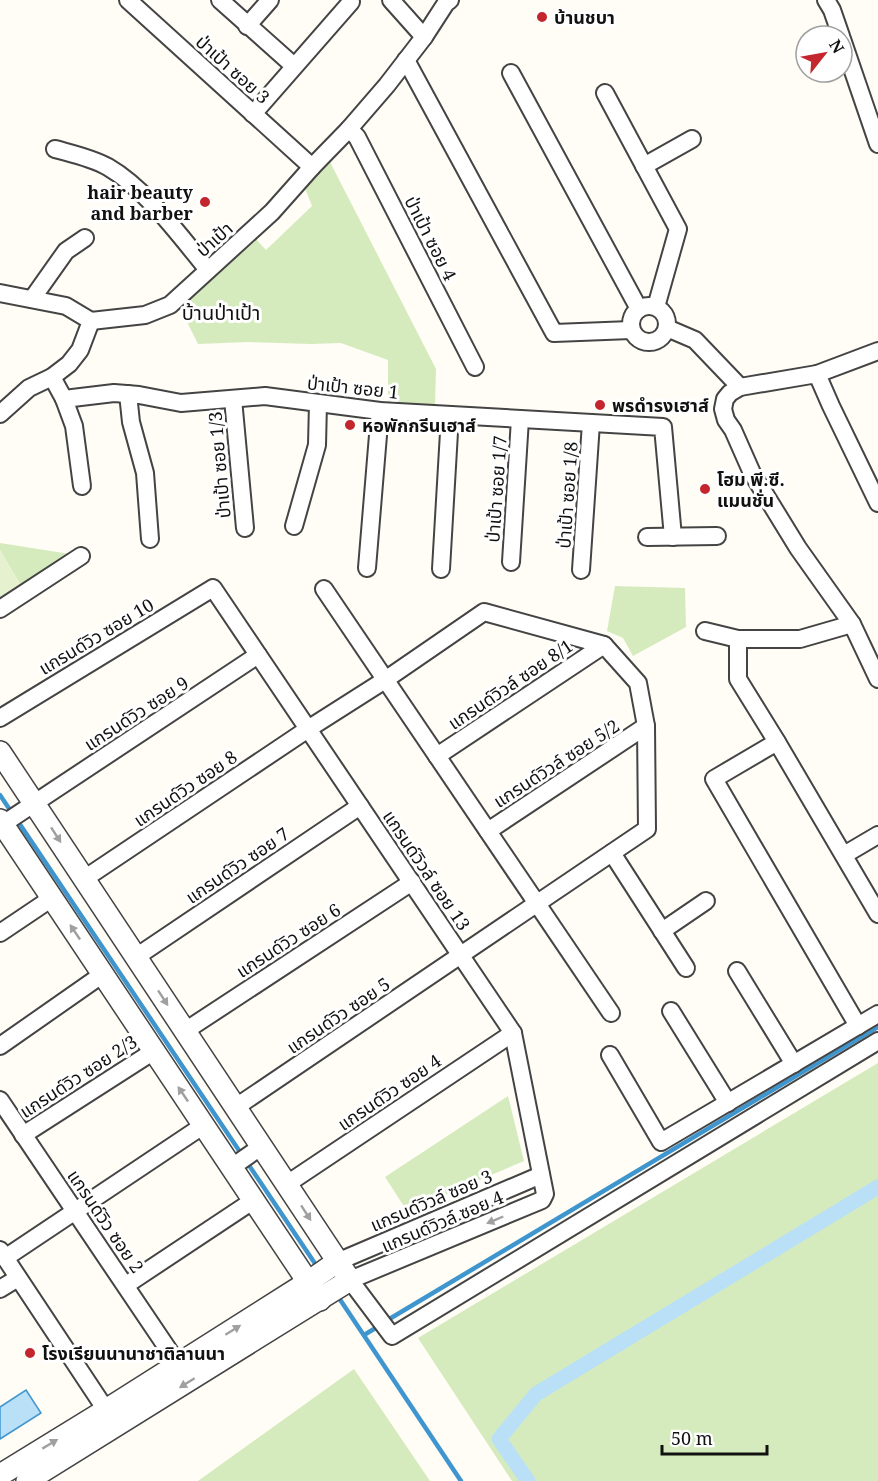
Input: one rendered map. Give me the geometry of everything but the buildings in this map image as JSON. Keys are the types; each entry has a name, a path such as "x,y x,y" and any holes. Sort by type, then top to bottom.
{"street":[{"name":"ป่าเป้า ซอย 3","path":"128,0 312,167"},
{"path":"220,0 294,66"},
{"path":"247,26 270,0"},
{"path":"391,0 424,37"},
{"name":"ป่าเป้า","path":"91,321 145,315 170,305 272,212 349,129 387,85 450,0"},
{"path":"826,0 837,24"},
{"path":"253,114 351,2"},
{"path":"406,60 554,333 631,330"},
{"path":"511,73 639,309"},
{"path":"854,73 878,144"},
{"path":"605,93 678,229 656,307"},
{"name":"ป่าเป้า ซอย 4","path":"349,129 357,137 475,368"},
{"path":"644,166 692,139"},
{"path":"55,149 98,162 133,184 208,270"},
{"path":"32,298 66,251 85,238"},
{"path":"0,293 66,306 91,321 80,350 69,364 52,377 29,388 0,414"},
{"path":"650,306 661,310 667,321 665,334 650,343 638,340 631,330 631,318 639,309 650,306"},
{"path":"667,328 695,340 740,387"},
{"path":"878,351 817,374 740,387 725,399 723,409 726,420 752,473 798,548 852,624 878,679"},
{"path":"817,374 878,503"},
{"path":"52,377 64,399 74,426 82,486"},
{"name":"ป่าเป้า ซอย 1","path":"64,399 114,393 180,403 265,396 380,411 663,427 673,537"},
{"path":"128,394 131,422 145,473 150,539"},
{"name":"ป่าเป้า ซอย 1/3","path":"233,399 245,528"},
{"path":"294,526 316,445 318,403"},
{"path":"367,568 380,411"},
{"path":"441,569 450,415"},
{"name":"ป่าเป้า ซอย 1/7","path":"511,562 520,419"},
{"name":"ป่าเป้า ซอย 1/8","path":"580,570 591,423"},
{"path":"647,537 717,536"},
{"path":"0,609 81,556"},
{"name":"แกรนด์วิวล์ ซอย 13","path":"213,588 513,1032"},
{"name":"แกรนด์วิว ซอย 10","path":"0,718 213,588"},
{"path":"324,589 611,1013"},
{"path":"308,729 385,680 484,612 604,645 638,683 646,726"},
{"path":"705,632 738,639 800,639 852,624"},
{"path":"738,639 738,679 878,914"},
{"name":"แกรนด์วิวล์ ซอย 8/1","path":"437,756 604,645"},
{"name":"แกรนด์วิว ซอย 9","path":"4,822 258,655"},
{"name":"แกรนด์วิว ซอย 5","path":"236,1107 647,829 646,726"},
{"name":"แกรนด์วิวล์ ซอย 5/2","path":"488,831 646,726"},
{"name":"แกรนด์วิว ซอย 8","path":"84,879 308,729"},
{"path":"777,742 714,779 858,1026"},
{"path":"0,752 31,806 84,879 236,1107 254,1200 323,1298"},
{"name":"แกรนด์วิว ซอย 7","path":"136,957 360,806"},
{"path":"4,822 52,898 204,1125 287,1184 334,1264 392,1336 878,1041"},
{"path":"844,855 878,835"},
{"path":"612,853 686,968"},
{"name":"แกรนด์วิว ซอย 6","path":"185,1031 412,882"},
{"path":"0,933 52,898"},
{"path":"662,931 706,901"},
{"path":"737,971 794,1064"},
{"path":"0,1046 103,974"},
{"path":"671,1011 728,1103"},
{"path":"610,1055 661,1142 878,1014"},
{"path":"513,1032 541,1175"},
{"name":"แกรนด์วิว ซอย 4","path":"287,1184 513,1032"},
{"name":"แกรนด์วิว ซอย 2/3","path":"23,1135 154,1051"},
{"name":"แกรนด์วิว ซอย 2","path":"0,1100 178,1364"},
{"path":"106,1410 2,1254 76,1211 204,1125"},
{"name":"แกรนด์วิวล์ ซอย 4","path":"347,1282 542,1200 545,1194 541,1175"},
{"name":"แกรนด์วิวล์ ซอย 3","path":"334,1264 541,1175"},
{"path":"126,1285 254,1200"},
{"path":"0,1475 334,1264"},
{"path":"0,1289 18,1278"},
{"path":"27,1481 347,1282"}],"green space":[{"path":"329,160 436,369 435,405 388,402 388,360 341,343 198,344 178,304 255,238 266,250 312,206 305,188"},
{"path":"0,543 70,554 20,584 0,550"},
{"path":"0,550 20,584 0,597"},
{"path":"615,586 685,588 686,627 633,656 623,638 607,631"},
{"path":"878,1063 878,1481 512,1481 418,1338"},
{"path":"508,1096 524,1161 407,1211 385,1177"},
{"path":"354,1369 430,1481 198,1481"}],"water":[{"path":"26,1390 41,1413 0,1439 0,1407"}],"waterway":[{"path":"0,795 12,813"},
{"path":"17,820 318,1268"},
{"path":"386,1321 878,1027"},
{"path":"528,1481 499,1439 536,1394 878,1187"},
{"path":"337,1295 461,1481"},
{"path":"364,1335 379,1326"}],"place":[{"name":"บ้านชบา","path":"542,17"},
{"name":"hair beauty and barber","path":"205,202"},
{"name":"พรดำรงเฮาส์","path":"600,405"},
{"name":"หอพักกรีนเฮาส์","path":"350,425"},
{"name":"โฮม พี.ซี. แมนชั่น","path":"705,489"},
{"name":"โรงเรียนนานาชาติลานนา","path":"30,1353"}],"district":[{"name":"บ้านป่าเป้า","path":"221,312"}]}
